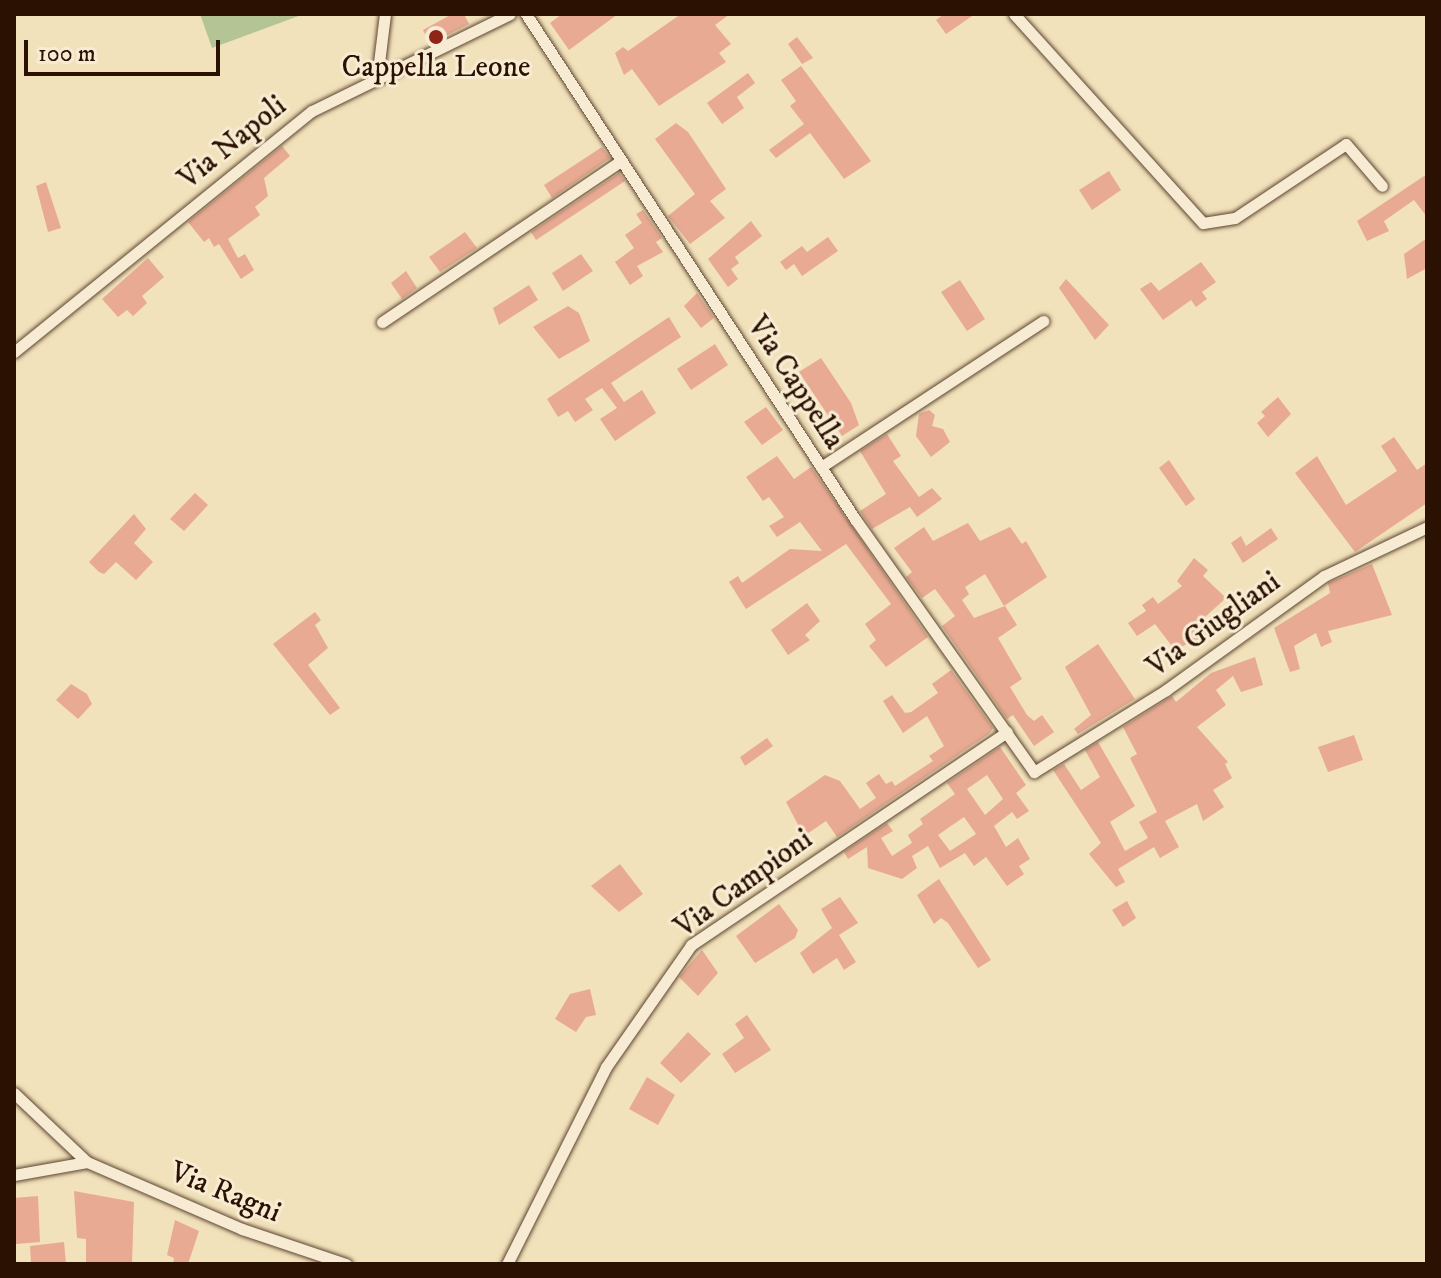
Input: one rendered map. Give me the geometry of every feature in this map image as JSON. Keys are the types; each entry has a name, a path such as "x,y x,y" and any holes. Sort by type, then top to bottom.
{"street":[{"path":"377,79 385,14"},
{"name":"Via Napoli","path":"14,352 312,111 510,14"},
{"name":"Via Cappella","path":"526,14 821,467 1034,772"},
{"path":"1014,14 1203,223 1235,218 1346,144 1382,186"},
{"path":"382,322 621,161"},
{"path":"821,467 1043,321"},
{"name":"Via Giugliani","path":"1034,772 1166,690 1324,576 1427,527"},
{"name":"Via Campioni","path":"507,1264 606,1067 691,945 1007,732"},
{"name":"Via Ragni","path":"14,1093 87,1162 242,1229 346,1264"},
{"path":"14,1175 87,1162"}],"green space":[{"path":"200,14 304,14 212,48"}],"building":[{"path":"452,14 464,14 469,24 430,44 423,30"},
{"path":"562,14 618,14 569,50 550,23"},
{"path":"681,14 730,14 715,25 731,44 719,53 726,62 659,106 632,69 624,75 615,53 623,47 628,51"},
{"path":"944,14 975,14 946,34 936,20"},
{"path":"797,37 813,58 802,64 788,44"},
{"path":"801,66 871,161 844,179 810,133 776,158 769,150 804,124 790,106 796,101 781,80"},
{"path":"748,73 755,83 737,97 744,108 722,124 707,103"},
{"path":"676,123 688,132 726,189 710,201 725,218 690,244 668,216 695,194 655,139"},
{"path":"282,146 290,156 264,178 268,196 255,207 260,215 228,239 238,258 245,254 254,270 241,279 219,244 214,247 209,238 204,242 188,222"},
{"path":"602,147 610,158 552,198 544,185"},
{"path":"1109,171 1121,190 1092,210 1079,190"},
{"path":"619,173 625,181 536,240 531,232"},
{"path":"1427,174 1427,217 1414,200 1384,221 1389,231 1367,241 1357,221"},
{"path":"46,182 61,228 48,232 36,186"},
{"path":"643,210 662,238 656,242 663,252 637,266 643,276 630,285 615,262 634,248 625,235 642,223 636,214"},
{"path":"751,221 762,236 735,257 739,263 731,269 738,279 728,287 708,259"},
{"path":"465,232 477,248 440,272 429,257"},
{"path":"828,237 838,251 802,276 794,264 786,270 780,262 802,246 807,252"},
{"path":"1427,238 1427,268 1407,279 1404,254"},
{"path":"581,254 593,271 563,291 552,273"},
{"path":"148,258 164,277 142,296 147,303 133,316 127,310 118,317 102,299"},
{"path":"1201,262 1216,282 1202,292 1207,299 1196,307 1191,300 1163,320 1140,289 1151,282 1159,291"},
{"path":"406,271 417,288 402,299 391,283"},
{"path":"1066,279 1109,325 1095,340 1059,288"},
{"path":"960,280 985,319 967,331 941,292"},
{"path":"529,285 538,300 499,325 493,308"},
{"path":"697,293 714,318 701,328 684,306"},
{"path":"568,306 579,313 590,341 559,359 533,327"},
{"path":"669,317 681,337 611,383 624,402 642,390 656,413 615,441 600,419 617,408 602,388 585,399 593,410 575,422 568,411 558,417 547,399"},
{"path":"715,344 728,365 691,390 677,369"},
{"path":"821,358 851,403 859,425 842,436 799,372"},
{"path":"1278,397 1291,414 1268,437 1257,423 1265,416 1261,412"},
{"path":"766,407 783,430 762,445 744,422"},
{"path":"929,410 935,415 932,426 943,429 950,442 931,457 916,436 919,414"},
{"path":"887,434 901,456 893,461 919,497 932,488 942,499 917,517 910,507 872,529 860,511 886,494 860,451"},
{"path":"1394,437 1417,470 1427,463 1427,503 1355,552 1295,473 1317,456 1346,505 1397,471 1381,446"},
{"path":"777,456 794,479 811,467 928,637 886,667 869,646 876,640 865,624 891,604 846,544 746,609 729,582 738,576 742,583 790,549 822,551 800,522 777,537 769,526 784,517 769,497 763,501 746,477"},
{"path":"1169,460 1195,499 1186,506 1159,468"},
{"path":"195,493 208,505 184,531 170,519"},
{"path":"134,514 146,529 134,543 153,562 136,580 116,562 104,574 99,572 89,562"},
{"path":"968,523 980,541 1010,527 1022,544 1026,541 1047,577 1004,606 985,574 965,587 969,594 962,600 974,618 1005,606 1017,625 998,638 1022,679 1010,687 1027,715 1034,721 1042,715 1054,732 1034,746 1013,715 1007,719 942,626 955,616 935,589 922,598 906,577 912,572 894,548 924,527 933,541"},
{"path":"1271,528 1278,539 1243,563 1231,543 1241,536 1246,546"},
{"path":"1194,558 1208,570 1203,576 1226,598 1205,617 1216,634 1198,647 1193,641 1175,650 1155,624 1137,636 1128,623 1146,611 1142,605 1153,597 1158,604 1182,586 1177,581"},
{"path":"1372,564 1392,615 1328,631 1332,642 1321,647 1316,633 1294,646 1300,669 1290,672 1274,628 1330,593 1328,583"},
{"path":"807,603 820,621 805,635 810,640 788,655 771,630"},
{"path":"315,612 321,620 315,625 328,648 308,665 340,708 330,715 273,644"},
{"path":"1098,644 1135,699 1078,734 1074,729 1091,715 1065,667"},
{"path":"1255,657 1263,685 1241,692 1233,676 1216,690 1226,705 1197,727 1228,762 1225,764 1232,778 1213,790 1224,807 1203,821 1197,804 1165,821 1179,847 1160,858 1154,847 1118,869 1125,882 1116,887 1089,854 1101,843 1053,770 1064,764 1081,790 1100,777 1085,750 1098,742 1135,806 1110,822 1125,851 1148,838 1139,822 1157,812 1130,758 1137,754 1123,727 1172,696 1176,702 1211,673"},
{"path":"951,670 993,728 990,733 837,837 826,821 804,836 786,802 825,775 840,781 860,809 876,798 866,783 879,774 886,784 892,781 895,786 933,761 929,756 944,746 927,716 903,733 883,701 892,695 905,713 911,712 938,693 932,684"},
{"path":"71,684 87,694 92,704 78,719 56,700"},
{"path":"1354,735 1363,760 1328,772 1318,747"},
{"path":"767,738 773,746 745,766 740,757"},
{"path":"1000,747 1026,785 1016,793 1029,811 1017,819 1012,812 994,826 1006,847 1018,838 1030,859 1019,866 1024,874 1007,886 986,857 974,866 965,853 940,868 928,846 912,856 917,868 902,879 868,868 867,847 848,859 844,852 887,823 893,831 881,838 892,856 912,843 908,835 923,824 920,819 955,794 947,783","holes":["987,775 1003,799 985,815 967,789","964,817 976,834 950,851 938,835"]},
{"path":"620,864 643,894 619,912 591,886"},
{"path":"939,879 991,960 978,968 948,923 941,918 934,924 917,895"},
{"path":"840,897 858,923 839,935 856,962 844,970 837,958 813,974 800,953 832,928 821,909"},
{"path":"1127,901 1136,918 1123,927 1112,910"},
{"path":"779,904 798,930 795,938 755,963 736,936"},
{"path":"702,950 718,973 698,996 679,977"},
{"path":"590,989 596,1015 586,1017 576,1032 555,1019 570,994"},
{"path":"747,1015 771,1050 735,1073 722,1054 744,1038 735,1024"},
{"path":"688,1032 711,1054 681,1083 660,1063"},
{"path":"647,1077 675,1095 658,1125 629,1109"},
{"path":"74,1191 134,1202 132,1264 86,1264 86,1239 77,1238"},
{"path":"38,1196 40,1242 16,1244 14,1198"},
{"path":"175,1220 199,1231 188,1264 173,1264 174,1258 167,1255"},
{"path":"64,1242 66,1264 31,1264 30,1246"}],"place":[{"name":"Cappella Leone","path":"436,37"}]}
